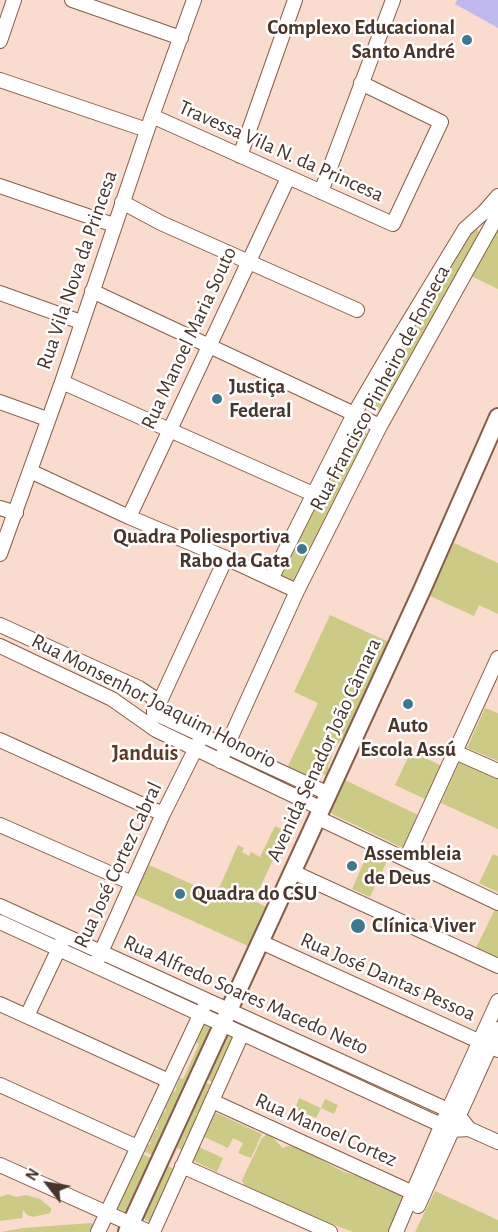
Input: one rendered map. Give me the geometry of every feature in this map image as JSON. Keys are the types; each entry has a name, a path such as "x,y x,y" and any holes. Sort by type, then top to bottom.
{"main road":[{"name":"Avenida Senador João Câmara","path":"129,1228 323,807 498,417"}],"street":[{"path":"1,35 14,0"},
{"path":"72,0 181,38"},
{"name":"Rua Vila Nova da Princesa","path":"0,554 62,382 147,129 195,0"},
{"path":"240,156 295,0"},
{"path":"321,192 393,0"},
{"path":"0,80 147,129"},
{"name":"Travessa Vila N. da Princesa","path":"152,116 393,224 441,122 361,83"},
{"name":"Rua Manoel Maria Souto","path":"129,517 288,178"},
{"path":"0,186 114,225"},
{"name":"Rua Francisco Pinheiro de Fonseca","path":"220,761 297,591 380,426 493,216 497,197"},
{"path":"123,202 161,223 357,310"},
{"path":"271,579 354,414 465,229 493,216"},
{"path":"92,291 380,426"},
{"path":"0,293 81,322"},
{"path":"62,382 313,494"},
{"path":"0,402 47,419"},
{"path":"30,471 297,591"},
{"path":"0,508 16,513"},
{"path":"154,713 226,558"},
{"name":"Rua Monsenhor Joaquim Honorio","path":"0,625 140,688 154,698 154,713 301,781 323,807"},
{"name":"Rua Monsenhor Joaquim Honorio","path":"0,646 112,699 156,730 323,807"},
{"path":"406,859 498,658"},
{"path":"112,699 122,679"},
{"name":"Rua José Cortez Cabral","path":"98,959 163,814 202,736"},
{"path":"0,740 163,814"},
{"path":"455,752 498,771"},
{"path":"295,796 301,781"},
{"path":"323,807 406,859 498,903"},
{"path":"0,825 132,884"},
{"path":"293,872 498,966"},
{"name":"Rua Alfredo Soares Macedo Neto","path":"0,906 62,942 98,959 131,983 201,1015 260,1025 453,1113 469,1129"},
{"name":"Rua Alfredo Soares Macedo Neto","path":"0,922 62,942"},
{"path":"27,1016 62,942"},
{"name":"Rua José Dantas Pessoa","path":"261,942 489,1046"},
{"name":"Rua Alfredo Soares Macedo Neto","path":"98,959 138,969 207,1001 248,1037 447,1127 469,1129 498,1142"},
{"path":"131,983 138,969"},
{"path":"98,1232 207,1001"},
{"path":"489,1046 498,1001"},
{"path":"0,1004 169,1081"},
{"path":"0,1165 106,1213 129,1228 151,1232 212,1101 248,1037 260,1025"},
{"path":"406,1232 418,1195 453,1113 498,1029"},
{"path":"0,1085 137,1147"},
{"name":"Rua Manoel Cortez","path":"212,1101 418,1195"},
{"path":"182,1166 330,1232"},
{"path":"396,1232 418,1195"}],"shaded area":[{"path":"457,0 498,0 498,28 455,4"},
{"path":"498,225 498,289 471,276"},
{"path":"473,228 477,229 480,234 380,413 366,404"},
{"path":"353,426 368,434 294,582 283,577 281,573"},
{"path":"454,543 498,563 498,614 479,605 474,616 430,596"},
{"path":"330,615 389,642 347,733 330,753 332,756 327,776 312,769 308,777 287,768 318,703 294,692"},
{"path":"485,708 498,713 498,761 467,748"},
{"path":"411,751 442,766 425,799 395,785"},
{"path":"460,761 498,778 498,829 441,803"},
{"path":"345,780 418,815 403,848 332,814 331,811"},
{"path":"275,826 286,831 254,901 266,907 248,946 135,895 149,865 216,895 238,845 244,848 242,852 249,856 251,852 260,857"},
{"path":"369,850 388,859 370,897 352,889"},
{"path":"493,854 498,856 498,892 479,883"},
{"path":"495,909 498,911 498,958 476,948"},
{"path":"204,1020 214,1024 152,1155 145,1152 199,1044 194,1041"},
{"path":"227,1032 237,1034 215,1083 206,1079"},
{"path":"206,1083 212,1085 207,1090 208,1093 199,1113 196,1114 197,1117 185,1139 182,1150 177,1148"},
{"path":"299,1098 321,1108 316,1118 295,1109"},
{"path":"325,1099 338,1105 334,1114 321,1108"},
{"path":"212,1111 262,1134 251,1158 238,1153 243,1143 233,1138 228,1148 202,1136 197,1146 223,1158 217,1172 190,1159"},
{"path":"268,1133 283,1148 297,1147 342,1171 380,1184 403,1195 405,1198 391,1232 353,1232 245,1188 242,1180 262,1138"},
{"path":"140,1153 153,1159 128,1212 125,1213 115,1208"},
{"path":"166,1165 176,1170 151,1221 147,1221 143,1217"},
{"path":"435,1191 498,1220 498,1232 415,1232"},
{"path":"8,1194 40,1199 51,1208 51,1211 33,1217 27,1215 23,1210 22,1218 0,1221 0,1197"},
{"path":"91,1223 95,1225 93,1232 1,1232 23,1228"}],"place":[{"name":"Complexo Educacional Santo André","path":"467,40"},
{"name":"Justiça Federal","path":"217,399"},
{"name":"Quadra Poliesportiva Rabo da Gata","path":"302,549"},
{"name":"Auto Escola Assú","path":"408,704"},
{"name":"Assembleia de Deus","path":"352,866"},
{"name":"Quadra do CSU","path":"180,894"},
{"name":"Clínica Viver","path":"358,926"}],"district":[{"name":"Janduis","path":"145,753"}]}
